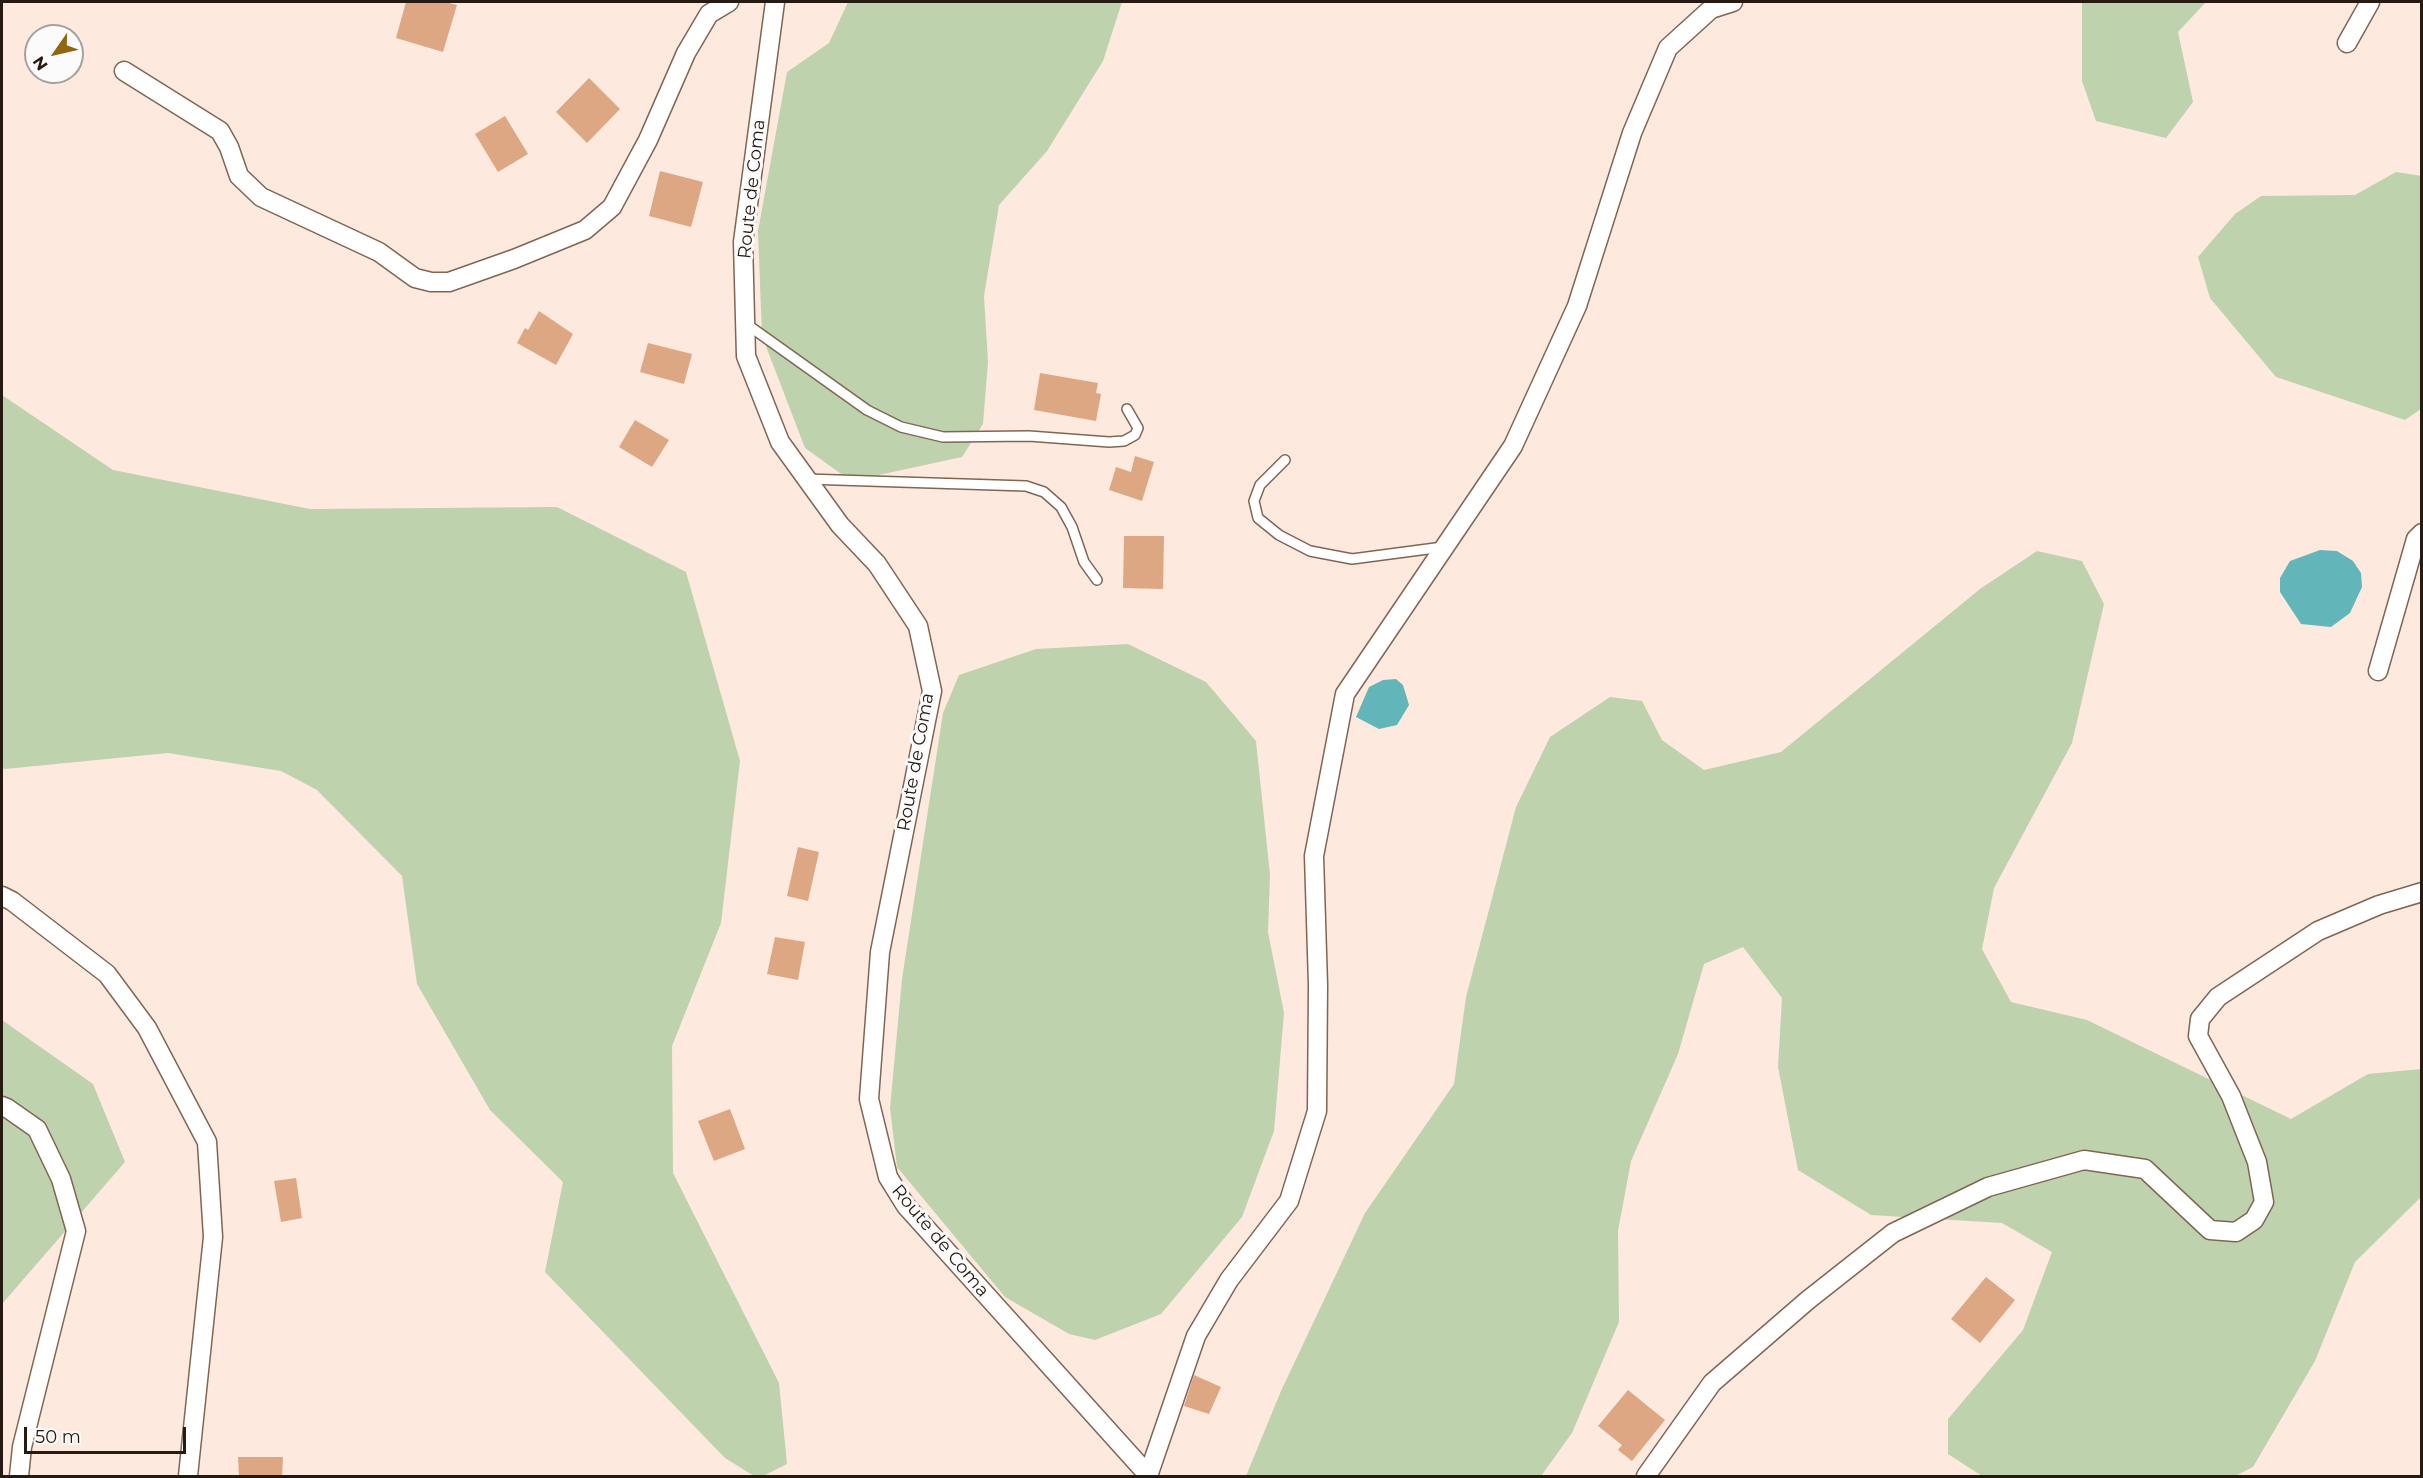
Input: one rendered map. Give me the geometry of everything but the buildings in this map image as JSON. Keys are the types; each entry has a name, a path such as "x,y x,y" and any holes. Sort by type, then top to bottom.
{"street":[{"path":"124,71 220,131 229,147 239,176 261,197 379,252 415,278 431,282 449,282 585,230 612,207 648,140 686,53 709,14 729,2"},
{"name":"Route de Coma","path":"775,2 743,242 747,356 780,442 840,525 877,564 918,626 932,691 880,952 869,1099 888,1178 914,1215 1148,1476"},
{"path":"1148,1476 1196,1336 1228,1280 1289,1201 1317,1111 1318,985 1314,856 1345,694 1513,446 1577,306 1632,134 1668,48 1711,9 1733,2"},
{"path":"2348,43 2370,2"},
{"path":"2378,671 2416,539 2421,533"},
{"path":"1646,1476 1712,1383 1808,1299 1893,1233 1988,1187 2084,1160 2145,1169 2210,1230 2235,1232 2254,1220 2264,1202 2257,1162 2231,1096 2198,1036 2200,1019 2218,997 2318,931 2379,905 2421,892"},
{"path":"2,896 12,901 107,974 147,1029 207,1142 213,1237 188,1476"},
{"path":"2,1106 7,1107 37,1129 61,1179 76,1231 22,1447 19,1476"}],"lane":[{"path":"745,323 867,410 901,427 922,432 943,436 1029,436 1124,441 1135,435 1138,428 1127,410"},
{"path":"1285,460 1260,485 1254,501 1258,518 1279,535 1310,551 1352,559 1443,547"},
{"path":"806,479 1026,486 1044,492 1061,507 1072,527 1084,562 1097,580"}],"green space":[{"path":"848,2 1122,2 1103,61 1047,151 999,205 984,296 988,362 983,424 962,457 851,481 805,448 762,336 758,231 787,72 829,43"},
{"path":"2082,2 2206,2 2178,32 2193,102 2166,138 2096,121 2082,81"},
{"path":"2396,172 2422,176 2421,409 2405,420 2276,377 2210,298 2198,257 2235,214 2261,196 2355,195"},
{"path":"2,395 113,470 310,509 557,507 686,572 740,761 721,923 672,1046 673,1173 779,1383 787,1464 763,1476 754,1476 725,1458 545,1272 563,1182 490,1110 417,984 402,876 317,790 281,771 168,753 2,768"},
{"path":"2037,551 2082,561 2104,604 2072,743 1994,888 1982,949 2011,1002 2087,1020 2291,1119 2368,1074 2421,1069 2421,1197 2355,1262 2315,1361 2253,1467 2235,1476 1982,1476 1948,1454 1948,1419 2023,1330 2052,1252 2002,1223 1871,1215 1798,1170 1778,1067 1782,998 1743,947 1704,964 1678,1054 1631,1161 1618,1231 1619,1322 1572,1433 1541,1476 1246,1476 1281,1391 1365,1213 1454,1084 1466,997 1516,807 1550,737 1610,697 1642,701 1662,740 1704,770 1781,752 1980,589"},
{"path":"1128,644 1206,682 1256,741 1270,875 1268,932 1284,1013 1274,1131 1242,1217 1161,1314 1095,1340 1069,1334 1005,1297 897,1167 890,1108 902,979 943,713 959,675 1036,649"},
{"path":"2,1020 93,1084 125,1162 2,1304"}],"water":[{"path":"2320,550 2337,551 2353,561 2361,573 2362,587 2350,613 2331,627 2301,624 2280,592 2280,578 2290,561"},
{"path":"1396,679 1403,685 1409,705 1397,725 1379,729 1356,717 1369,687 1383,680"}]}
